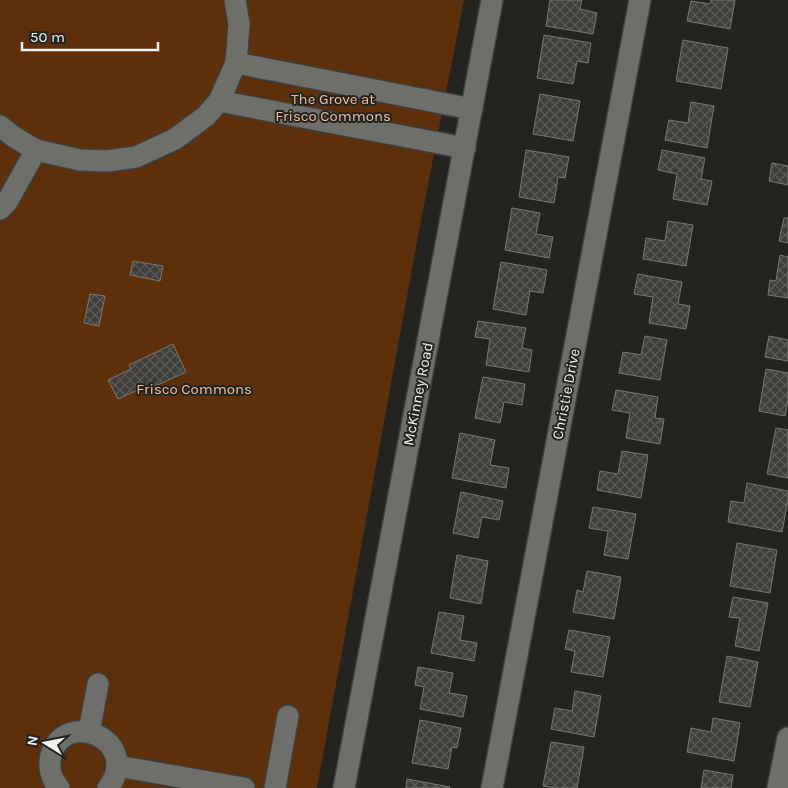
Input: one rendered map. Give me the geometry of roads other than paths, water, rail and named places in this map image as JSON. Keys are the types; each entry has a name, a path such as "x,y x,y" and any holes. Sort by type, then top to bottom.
{"street":[{"path":"0,126 36,150 80,160 106,161 136,157 175,139 206,116 219,101 236,63 239,24 235,0"},
{"name":"McKinney Road","path":"344,788 492,0"},
{"name":"Christie Drive","path":"492,788 640,0"},
{"path":"236,63 472,109"},
{"path":"219,101 465,148"},
{"path":"0,209 7,202 36,150"},
{"path":"89,732 98,684"},
{"path":"275,788 288,716"},
{"path":"59,788 51,776 52,752 57,744 70,734 78,732 89,732 102,737 113,750 117,766 115,775 108,788"},
{"path":"778,788 788,738"},
{"path":"117,766 244,788"}],"park label":[{"name":"The Grove at Frisco Commons","path":"333,108"},
{"name":"Frisco Commons","path":"194,389"}]}
